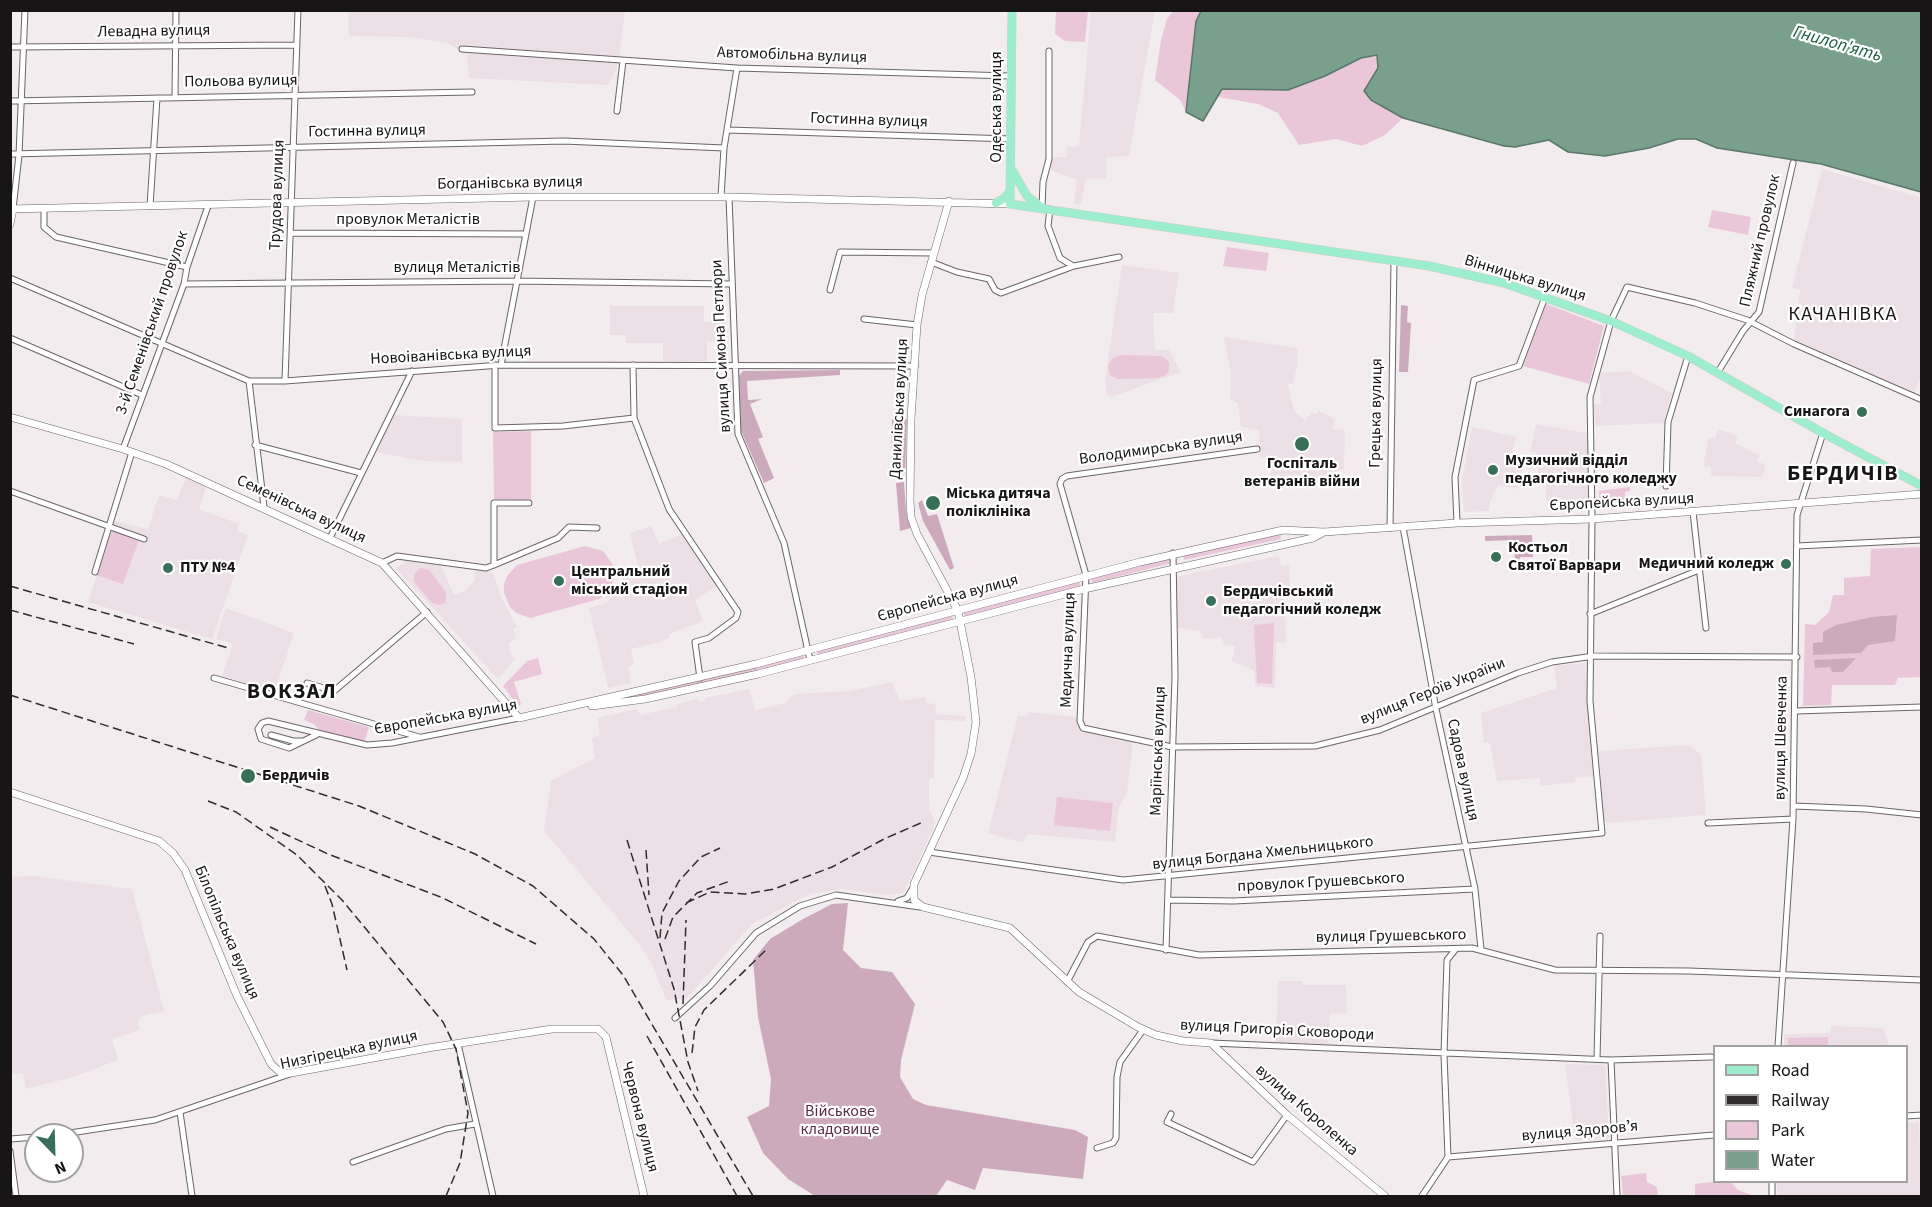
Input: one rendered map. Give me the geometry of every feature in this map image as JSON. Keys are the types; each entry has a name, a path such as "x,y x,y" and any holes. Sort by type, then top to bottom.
{"main road":[{"name":"Одеська вулиця","path":"1012,10 1010,189 1014,204"},
{"path":"1010,166 1024,198 1014,204"},
{"path":"1020,187 1046,208"},
{"path":"996,203 1005,198 1010,189"},
{"name":"Богданівська вулиця","path":"12,209 533,197 725,197 1014,204"},
{"name":"Данилівська вулиця","path":"914,884 963,778 975,738 975,699 958,611 911,517 911,417 917,325 921,295 949,201"},
{"name":"Вінницька вулиця","path":"1014,204 1394,261 1478,277 1545,297 1611,321 1688,356 1922,486"},
{"path":"10,224 12,209"},
{"name":"Семенівська вулиця","path":"10,417 123,449 208,482 382,564 519,718"},
{"name":"Європейська вулиця","path":"519,718 700,678 809,651 1086,575 1283,530 1324,532 1457,523 1593,519 1922,495"},
{"name":"Європейська вулиця","path":"580,706 611,705 645,699 810,660 1173,567 1312,538 1324,532"},
{"name":"Білопільська вулиця","path":"10,792 159,841 173,853 185,870 237,996 271,1064"},
{"path":"914,884 913,899 923,907"},
{"name":"вулиця Григорія Сковороди","path":"923,907 1010,928 1067,982 1097,1005 1143,1030 1183,1041 1211,1043"},
{"name":"Низгірецька вулиця","path":"291,1074 552,1029 589,1027 601,1031 608,1044"},
{"name":"вулиця Короленка","path":"1211,1043 1287,1115 1385,1197"},
{"name":"Червона вулиця","path":"608,1044 644,1197"},
{"path":"271,1064 279,1072 291,1074"}],"street":[{"path":"12,209 19,155 25,10"},
{"path":"176,10 176,98"},
{"name":"Трудова вулиця","path":"285,381 297,94 298,10"},
{"name":"Левадна вулиця","path":"10,47 297,45"},
{"name":"Автомобільна вулиця","path":"462,49 737,68 1010,76"},
{"path":"1049,51 1049,159 1043,182 1048,226 1060,258 1074,266"},
{"path":"617,111 623,61"},
{"name":"вулиця Симона Петлюри","path":"737,68 724,148 738,434 784,543 810,660"},
{"name":"Польова вулиця","path":"10,101 472,92"},
{"path":"150,207 157,98"},
{"name":"Гостинна вулиця","path":"728,130 1011,138"},
{"name":"Гостинна вулиця","path":"10,154 564,141 724,148"},
{"name":"Пляжний провулок","path":"1718,372 1759,312 1792,163"},
{"path":"533,197 498,365 493,425 499,430 634,418"},
{"name":"3-й Семенівський провулок","path":"123,449 160,342 184,284 187,267 208,206"},
{"path":"44,209 44,227 56,237 187,267"},
{"name":"провулок Металістів","path":"291,233 526,234"},
{"path":"830,290 840,252 933,253"},
{"path":"931,262 957,272 989,279 995,290 1002,293 1074,266 1119,257"},
{"name":"Грецька вулиця","path":"1390,528 1394,261"},
{"name":"Новоіванівська вулиця","path":"10,278 249,381 285,381 498,365 915,366"},
{"name":"вулиця Металістів","path":"184,284 517,281 731,284"},
{"path":"1589,656 1593,519 1590,397 1611,321 1628,287 1695,303 1751,322 1794,344 1920,399"},
{"path":"1457,523 1455,477 1474,380 1520,366 1545,297"},
{"path":"864,319 917,325"},
{"path":"10,338 142,395"},
{"path":"1666,486 1668,423 1688,356"},
{"path":"633,365 634,418 672,514 738,612 736,618 709,638 695,642 700,678"},
{"path":"330,538 412,371"},
{"path":"249,381 264,507"},
{"name":"вулиця Шевченка","path":"1778,1045 1781,974 1794,806 1799,504 1823,433"},
{"path":"255,445 361,473"},
{"name":"Володимирська вулиця","path":"1086,575 1060,484 1062,479 1067,476 1257,449"},
{"path":"95,572 132,452"},
{"path":"10,491 144,539"},
{"path":"494,565 494,503 529,503"},
{"path":"1693,512 1706,628"},
{"name":"Садова вулиця","path":"1403,526 1436,709 1474,889 1481,949"},
{"path":"382,564 397,556 486,568 558,538 569,527 597,528"},
{"path":"1797,546 1922,540"},
{"name":"Маріїнська вулиця","path":"1166,950 1172,747 1173,554"},
{"path":"1590,614 1699,570"},
{"name":"Медична вулиця","path":"1081,726 1086,575"},
{"path":"307,683 334,691 427,612"},
{"name":"вулиця Героїв України","path":"1081,726 1172,747 1315,746 1380,730 1436,709 1518,673 1552,662 1589,656 1797,657"},
{"name":"вулиця Богдана Хмельницького","path":"929,852 1122,880 1169,878 1602,833 1590,701 1589,656"},
{"path":"214,678 420,738"},
{"path":"1796,711 1922,707"},
{"name":"Європейська вулиця","path":"275,723 316,735 367,745 420,738 519,718"},
{"path":"269,742 275,723 264,722 258,729 261,738 269,742 291,748 316,735"},
{"path":"271,735 293,741 305,740"},
{"path":"1794,806 1866,809 1922,815"},
{"path":"1708,823 1793,819"},
{"path":"894,902 907,898 914,884"},
{"name":"провулок Грушевського","path":"1168,900 1234,901 1474,889"},
{"name":"вулиця Григорія Сковороди","path":"675,1018 710,986 756,933 800,906 836,895 923,907"},
{"name":"вулиця Грушевського","path":"1067,982 1088,942 1097,936 1198,955 1481,949 1555,970 1781,974 1922,980"},
{"path":"1597,1059 1600,936"},
{"path":"1422,1197 1448,1158 1444,1054 1447,960 1455,950"},
{"path":"1097,1148 1113,1143 1116,1138 1117,1077 1120,1062 1143,1030"},
{"name":"вулиця Григорія Сковороди","path":"1211,1043 1611,1060 1711,1058"},
{"path":"458,1044 493,1197"},
{"path":"1611,1060 1617,1197"},
{"path":"269,1082 274,1074 271,1064"},
{"name":"Низгірецька вулиця","path":"84,1131 145,1123 291,1074"},
{"path":"180,1112 192,1197"},
{"path":"1171,1114 1167,1122 1253,1162 1287,1115"},
{"path":"353,1162 446,1130 475,1124"},
{"name":"вулиця Здоровʼя","path":"1448,1158 1713,1135"},
{"path":"10,1151 16,1197"}],"shaded area":[{"path":"348,11 625,11 618,66 608,85 469,78 467,55 448,43 408,37 349,36"},
{"path":"1091,11 1155,11 1129,156 1107,157 1106,178 1086,179 1081,205 1074,204 1077,180 1051,170 1051,157 1067,157 1067,147 1079,146"},
{"path":"1822,169 1921,198 1922,374 1914,392 1794,340 1800,290 1792,288"},
{"path":"1122,265 1179,273 1173,313 1153,313 1155,350 1169,350 1181,372 1111,397 1107,395 1105,381"},
{"path":"610,306 704,306 704,322 726,322 726,341 707,341 707,361 663,361 663,343 626,343 626,335 610,335"},
{"name":"Госпіталь ветеранів війни","path":"1224,337 1297,348 1298,364 1293,383 1288,384 1294,411 1305,420 1312,412 1315,415 1319,411 1335,419 1332,429 1345,430 1344,469 1292,485 1270,483 1272,461 1260,458 1259,430 1241,427 1238,403 1230,399 1231,374"},
{"path":"1629,371 1672,393 1663,423 1595,426 1594,404 1601,403 1599,373"},
{"path":"395,415 462,419 462,462 423,461 376,452"},
{"path":"1536,424 1587,433 1590,510 1562,511 1562,501 1546,501 1546,484 1536,484 1540,458 1536,457 1536,453 1530,452"},
{"name":"Музичний відділ педагогічного коледжу","path":"1472,427 1516,437 1511,458 1525,461 1517,489 1498,485 1490,502 1489,511 1464,512 1462,480"},
{"path":"1718,429 1738,436 1735,443 1759,455 1757,462 1765,464 1763,477 1711,476 1711,467 1703,466 1709,437 1715,438"},
{"name":"ПТУ №4","path":"186,476 207,484 199,509 239,524 237,531 248,535 212,639 88,602 114,521 148,529 159,495 177,500"},
{"path":"651,526 659,544 684,533 717,586 695,600 703,621 670,634 669,638 660,642 631,649 634,664 628,666 631,683 608,688 589,608 606,603 625,584 621,577 639,570 630,533"},
{"path":"1279,556 1281,566 1289,565 1290,575 1290,590 1284,592 1286,642 1276,643 1275,688 1255,686 1254,670 1232,661 1235,646 1224,645 1222,637 1204,639 1200,631 1177,628 1175,577"},
{"path":"406,561 441,566 454,595 466,590 475,580 475,570 492,571 502,599 517,627 513,629 516,638 509,643 510,653 515,659 498,679 396,568"},
{"path":"226,608 294,633 275,691 222,676 233,644 216,639"},
{"path":"1585,663 1595,776 1575,778 1575,782 1541,786 1539,778 1497,781 1490,743 1484,743 1481,713 1557,688 1554,666"},
{"path":"892,682 900,701 925,697 926,703 936,704 935,714 965,716 965,721 935,720 934,777 929,780 929,807 935,824 904,893 886,895 842,889 810,894 752,924 687,998 666,1000 651,962 635,939 544,831 551,781 595,758 592,738 600,735 597,718 637,709 640,715 677,707 677,704 698,699 699,702 705,701 705,698 749,689 755,710 786,703 794,694 850,691"},
{"path":"1028,712 1076,717 1079,728 1133,741 1127,792 1118,810 1115,842 1027,834 1023,843 988,833 1018,715 1027,717"},
{"path":"1688,745 1701,754 1706,815 1608,823 1604,820 1599,751"},
{"path":"34,876 132,889 164,1011 142,1016 138,1021 140,1030 112,1039 118,1060 76,1076 26,1089 23,1073 11,1074 10,877"},
{"path":"1278,981 1302,981 1302,985 1346,985 1347,1013 1330,1014 1328,1044 1276,1043"},
{"path":"1831,1026 1883,1028 1889,1045 1784,1045 1784,1034 1830,1033"},
{"path":"1565,1064 1605,1065 1609,1139 1575,1140"},
{"path":"1919,1122 1921,1196 1777,1196 1777,1183 1908,1183 1908,1123"}],"green space":[{"path":"1056,11 1088,11 1085,42 1065,41 1055,34"},
{"path":"1173,11 1201,11 1196,21 1186,112 1180,100 1155,80 1161,40 1167,19"},
{"path":"1370,55 1377,55 1378,68 1371,100 1403,118 1385,135 1362,146 1336,139 1299,145 1278,113 1258,104 1218,97 1222,89 1288,90"},
{"path":"1712,210 1751,217 1748,235 1708,227"},
{"path":"1227,247 1269,253 1266,271 1223,266"},
{"path":"1546,304 1604,326 1589,384 1523,366"},
{"path":"1401,305 1408,306 1407,322 1411,323 1408,372 1399,372"},
{"path":"1120,355 1162,356 1169,362 1169,370 1166,375 1158,378 1118,379 1110,375 1108,366 1113,358"},
{"path":"840,370 840,375 747,381 748,400 762,399 750,404 763,437 758,439 774,478 764,483 741,431 739,376 743,371"},
{"path":"892,419 907,419 905,474 891,474"},
{"path":"531,431 531,500 494,499 493,432"},
{"path":"904,482 906,510 911,528 900,531 896,483"},
{"path":"1630,487 1630,491 1625,492 1626,506 1600,507 1599,491"},
{"path":"922,500 928,516 937,514 954,568 950,570 923,521 918,503"},
{"path":"112,531 139,540 123,584 96,575"},
{"path":"1280,533 1281,539 1184,560 1183,553"},
{"path":"1532,535 1533,557 1520,557 1518,564 1515,564 1514,540 1485,541 1485,536"},
{"name":"Центральний міський стадіон","path":"585,546 603,551 614,566 615,577 607,593 599,599 530,618 516,613 510,607 504,593 504,584 507,576 517,565"},
{"path":"1921,547 1921,677 1898,678 1895,685 1832,685 1831,705 1803,706 1805,624 1815,625 1829,612 1833,595 1844,595 1844,578 1870,576 1871,549"},
{"path":"1170,556 1172,563 1092,583 1090,576"},
{"path":"421,568 429,570 446,592 445,603 440,605 432,603 414,582 414,574"},
{"path":"1079,579 1081,587 965,618 963,611"},
{"path":"952,615 954,621 818,656 817,651"},
{"path":"1897,615 1895,641 1868,645 1861,653 1813,655 1813,643 1823,642 1823,632 1836,625 1872,617"},
{"path":"1274,623 1272,684 1257,683 1254,625"},
{"path":"803,654 805,660 615,703 614,698 724,675"},
{"path":"538,658 542,674 514,682 521,704 518,706 503,686 527,661"},
{"path":"1856,658 1843,672 1832,672 1830,667 1815,668 1814,660"},
{"path":"308,710 369,727 364,743 319,730 314,724 304,720"},
{"path":"1057,797 1113,803 1110,831 1054,825"},
{"name":"Військове кладовище","path":"848,903 843,950 861,968 892,972 915,1004 901,1060 900,1077 913,1099 926,1105 1075,1130 1088,1137 1083,1179 983,1168 975,1190 947,1180 936,1196 815,1196 788,1179 763,1153 747,1117 769,1106 771,1079 758,1017 753,960 770,939 803,919 832,904"},
{"path":"1828,1037 1828,1045 1788,1045 1788,1038"},
{"path":"1646,1173 1647,1182 1657,1187 1658,1196 1623,1196 1621,1176"},
{"path":"1731,1183 1738,1190 1754,1196 1686,1196 1695,1195 1695,1184"}],"water":[{"name":"Гнилоп'ять","path":"1201,11 1921,11 1921,192 1821,164 1717,148 1696,139 1678,139 1649,148 1605,156 1568,152 1549,140 1515,147 1504,146 1403,118 1371,100 1364,91 1378,68 1377,55 1361,58 1325,76 1288,90 1222,89 1203,121 1186,112 1196,21"}],"railway":[{"path":"10,586 228,648"},
{"path":"10,610 134,644"},
{"path":"10,695 359,806 475,854 533,886 594,939 623,975 753,1196"},
{"path":"208,801 236,812 297,855 342,900 443,1022 456,1049 468,1113 460,1163 446,1196"},
{"path":"686,903 710,892 745,894 774,889 832,867 884,839 923,822"},
{"path":"270,827 328,854 443,898 536,944"},
{"path":"627,840 674,989 688,1062 698,1091"},
{"path":"660,938 662,913 679,881 701,857 720,848"},
{"path":"646,850 649,895"},
{"path":"665,939 673,917 697,893 730,881"},
{"path":"325,886 332,904 347,970"},
{"path":"683,1004 686,920"},
{"path":"692,1053 695,1027 704,1010 766,950"},
{"path":"647,1036 737,1196"}],"place":[{"name":"Синагога","path":"1862,412"},
{"name":"Госпіталь ветеранів війни","path":"1302,444"},
{"name":"Музичний відділ педагогічного коледжу","path":"1493,470"},
{"name":"Міська дитяча поліклініка","path":"933,503"},
{"name":"Костьол Святої Варвари","path":"1496,557"},
{"name":"Медичний коледж","path":"1786,564"},
{"name":"ПТУ №4","path":"168,568"},
{"name":"Центральний міський стадіон","path":"559,581"},
{"name":"Бердичівський педагогічний коледж","path":"1211,601"},
{"name":"Бердичів","path":"248,776"}],"district":[{"name":"КАЧАНІВКА","path":"1843,316"},
{"name":"БЕРДИЧІВ","path":"1843,475"},
{"name":"ВОКЗАЛ","path":"292,693"}]}
